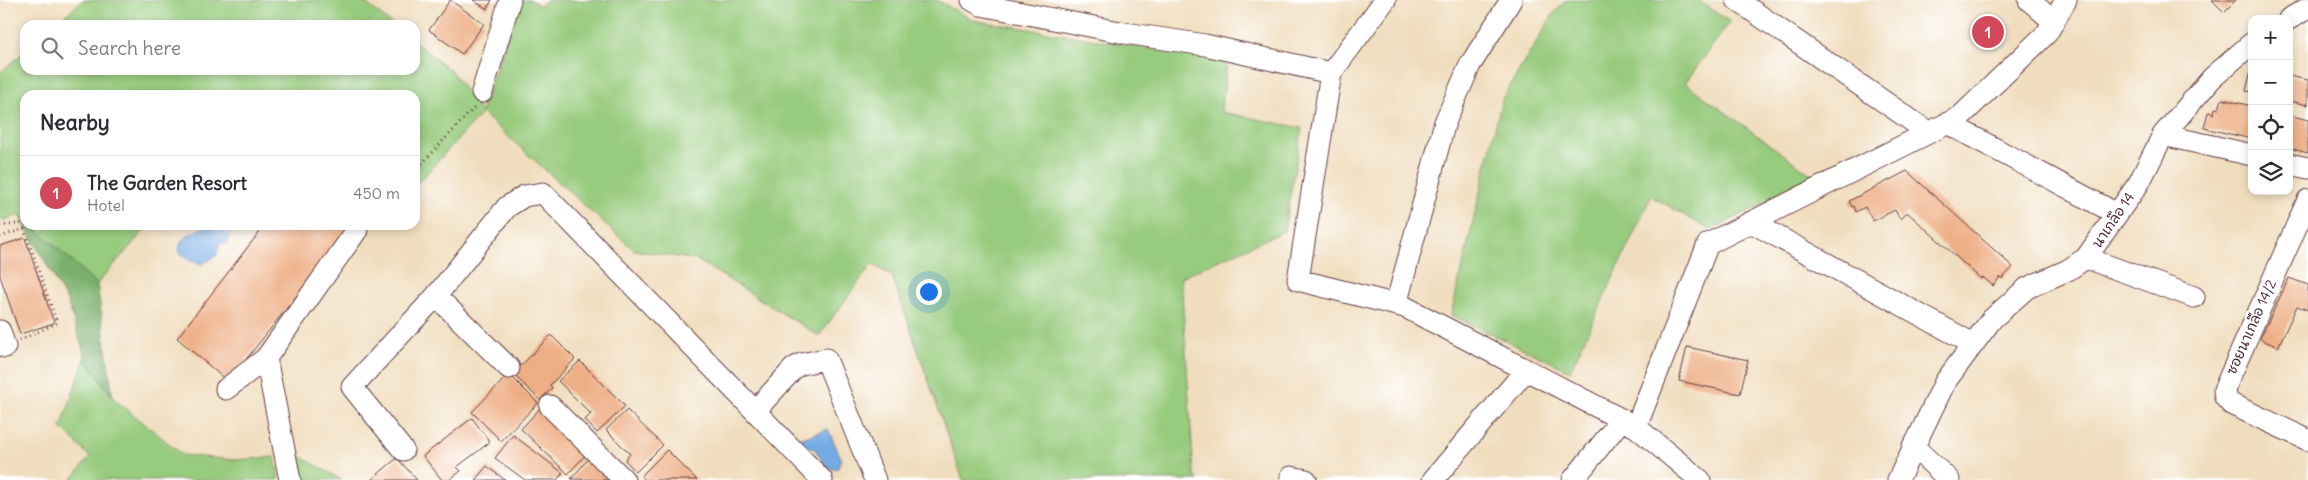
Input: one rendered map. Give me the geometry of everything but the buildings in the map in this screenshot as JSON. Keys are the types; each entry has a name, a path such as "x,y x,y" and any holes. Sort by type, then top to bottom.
{"street":[{"path":"482,92 510,0"},
{"path":"972,0 981,5 1125,33 1205,45 1331,73"},
{"path":"1385,0 1331,73 1298,280 1405,307 1629,423 1700,480"},
{"path":"1396,305 1445,122 1470,65 1511,0"},
{"path":"1737,0 1928,132"},
{"path":"2029,0 2054,22"},
{"path":"1573,480 1629,423 1708,244 1947,123 1966,110 2047,33 2066,0"},
{"name":"นาเกลือ 14","path":"1898,480 1945,382 1992,319 2027,288 2068,270 2086,258 2138,183 2163,135 2212,78 2248,47"},
{"path":"1947,123 2117,214"},
{"path":"2163,135 2248,154"},
{"path":"2293,165 2308,168"},
{"path":"403,450 352,387 436,296 507,207 524,196 543,193 822,480"},
{"name":"ซอยนาเกลือ 14/2","path":"2308,200 2224,390 2225,397 2231,404 2308,440"},
{"path":"1751,222 1973,344"},
{"path":"226,389 266,358 357,230"},
{"path":"2086,258 2194,297"},
{"path":"436,296 509,368"},
{"path":"266,358 290,480"},
{"path":"755,411 794,368 826,359 875,480"},
{"path":"1433,480 1526,370"},
{"path":"550,406 624,480"},
{"path":"1913,446 1948,480"}],"path":[{"path":"420,166 481,100 482,92"},
{"path":"0,226 20,224"},
{"path":"0,237 21,230"},
{"path":"3,339 57,323 24,230"}],"green space":[{"path":"83,0 362,0 387,20 60,20"},
{"path":"520,0 531,0 540,6 546,0 937,0 973,20 1227,61 1221,112 1302,128 1284,231 1181,277 1194,474 1198,480 963,480 892,276 872,264 819,336 697,260 634,250 482,113 420,181 420,90 20,90 20,215 0,221 0,73 20,55 20,75 420,75 420,46 451,71 481,112"},
{"path":"1566,0 1698,0 1730,22 1685,83 1816,178 1710,230 1651,196 1570,371 1451,315 1502,99 1552,16"},
{"path":"27,230 38,230 97,284 113,398 86,359 67,301"},
{"path":"38,230 145,230 97,284"},
{"path":"85,358 113,398 183,455 235,460 275,457 279,480 71,480 90,457 61,428"},
{"path":"298,455 342,480 304,480"}],"water":[{"path":"198,230 234,230 235,233 230,233 228,244 220,243 216,256 202,264 190,261 179,252 182,241"},
{"path":"828,429 841,458 838,468 831,469 826,467 815,449 804,446 801,443 802,438"}],"place":[{"name":"The Garden Resort","path":"1988,32"}]}
